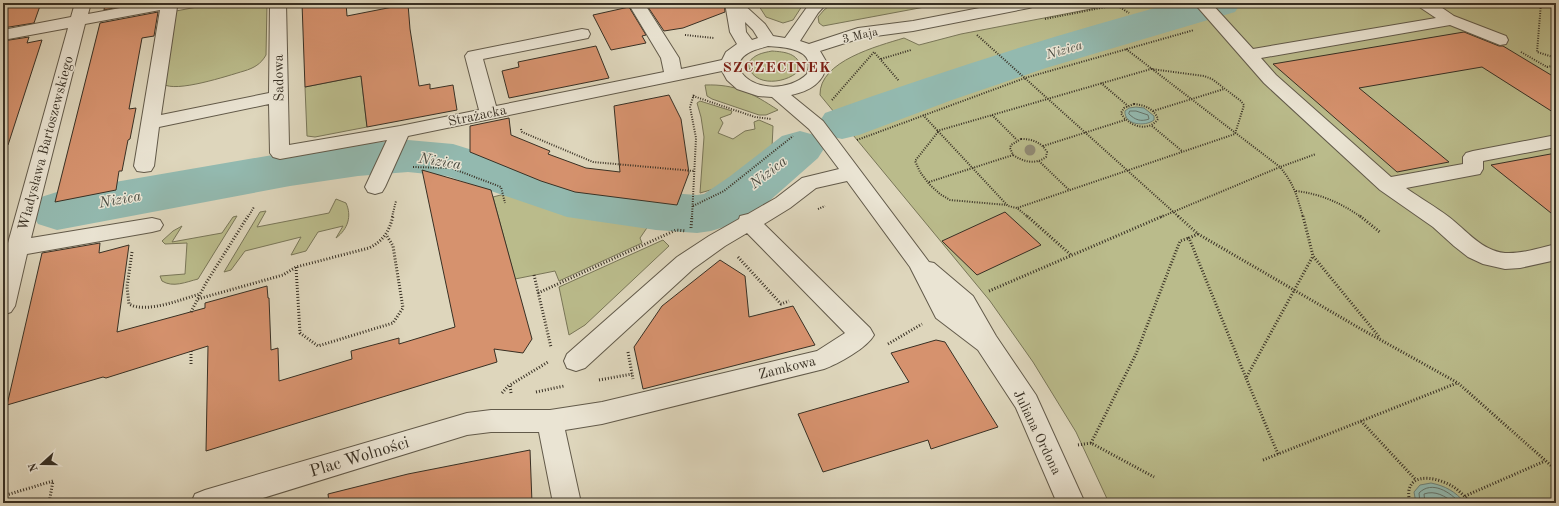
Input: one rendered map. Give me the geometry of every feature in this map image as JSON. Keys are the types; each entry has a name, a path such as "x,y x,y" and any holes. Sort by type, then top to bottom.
{"street":[{"name":"Władysława Bartoszewskiego","path":"3,306 83,3"},
{"name":"Sadowa","path":"278,3 278,97 280,153"},
{"path":"636,3 670,58 674,76"},
{"path":"733,3 759,27 768,41"},
{"path":"733,3 738,32 747,46"},
{"path":"790,42 812,10 819,3"},
{"name":"3 Maja","path":"813,55 913,26 1029,3"},
{"path":"1202,3 1270,80 1387,185 1441,222 1462,241 1476,251 1491,258 1505,261 1520,260 1556,252"},
{"path":"1424,3 1448,19 1500,40"},
{"path":"3,35 167,4 144,166"},
{"path":"938,7 948,18"},
{"path":"1248,55 1445,23 1448,19"},
{"path":"489,113 474,56 582,34"},
{"path":"768,41 790,42 813,55 818,70 814,79 803,86 777,92 750,89 740,84 731,70 735,54 747,46 768,41"},
{"name":"Strażacka","path":"280,153 393,148 489,113 674,76 731,70"},
{"path":"803,86 816,125"},
{"path":"777,92 816,125"},
{"path":"151,123 278,97"},
{"name":"Juliana Ordona","path":"816,125 919,263 944,312 987,343 1026,403 1071,503"},
{"path":"1387,185 1473,169 1473,157 1556,141"},
{"path":"376,187 393,148"},
{"path":"576,361 685,263 754,227 783,202 816,194 852,173"},
{"name":"Zamkowa","path":"550,421 602,413 824,358 862,335 754,227"},
{"path":"18,248 135,228"},
{"name":"Plac Wolności","path":"205,503 467,424 491,421 550,421"},
{"path":"550,421 567,503"}],"path":[{"path":"1541,3 1537,52 1556,58"},
{"path":"1118,5 1129,13"},
{"path":"853,141 1025,78 1126,49 1217,20"},
{"path":"975,33 1198,234 1295,291 1458,383 1556,470"},
{"path":"1500,40 1547,67 1556,65"},
{"path":"1126,49 1280,167 1290,179 1296,191 1313,256 1382,340"},
{"path":"832,100 874,52 899,80"},
{"path":"1071,255 1017,208 950,200 942,196 916,166 915,161 938,131 1151,69 1204,76 1212,79 1241,101 1244,106 1235,134"},
{"path":"1100,83 1128,106"},
{"path":"1153,111 1225,89"},
{"path":"691,220 696,138 690,107 693,96 766,119 778,118"},
{"path":"1141,105 1153,111 1158,119 1152,126 1138,126 1125,120 1121,113 1124,108 1128,106 1141,105"},
{"path":"922,115 1008,206"},
{"path":"992,115 1017,140"},
{"path":"1043,146 1125,120"},
{"path":"521,126 522,132 593,162 694,171"},
{"path":"1152,126 1182,152"},
{"path":"692,207 724,191 797,133"},
{"path":"1017,208 1235,134"},
{"path":"1040,162 1047,155 1043,146 1031,140 1017,140 1011,145 1010,148 1013,155 1022,161 1040,162 1069,190"},
{"path":"929,182 1013,155"},
{"path":"985,293 1280,167 1306,158"},
{"path":"412,166 451,168 501,187 505,203"},
{"path":"1296,191 1313,192 1327,196 1358,214 1381,233"},
{"path":"198,299 283,275 296,267 369,248 380,243 387,236 397,194"},
{"path":"811,211 825,206"},
{"path":"191,312 200,294 254,207"},
{"path":"754,227 731,249 781,304 791,301"},
{"path":"135,228 126,297 128,304 134,308 145,308 200,294"},
{"path":"538,293 676,230 690,232"},
{"path":"1092,443 1136,354 1180,241 1198,234"},
{"path":"296,267 300,333 318,346 393,323 403,308 393,246 387,236"},
{"path":"1189,238 1278,454"},
{"path":"1246,378 1313,256"},
{"path":"534,275 554,358 576,361"},
{"path":"882,347 926,322"},
{"path":"627,346 633,380"},
{"path":"190,351 191,364"},
{"path":"1263,460 1458,383"},
{"path":"1361,421 1416,480"},
{"path":"1073,446 1092,443 1154,477"},
{"path":"1465,496 1546,460"},
{"path":"1410,503 1408,488 1416,480 1427,478 1440,480 1449,484 1465,496 1471,503"},
{"path":"3,496 53,481 49,503"}],"green space":[{"path":"218,3 267,3 266,55 264,58 257,65 251,68 214,80 179,86 163,84 176,11"},
{"path":"757,3 804,3 793,20 783,23 766,17"},
{"path":"833,3 925,3 930,6 823,26 819,23 818,17"},
{"path":"1122,3 1556,3 1556,503 1109,503 1076,432 1033,362 990,301 820,95 822,83 829,73 839,64 866,51 893,41 904,38 919,45 961,34"},
{"path":"772,51 794,56 801,68 788,78 780,80 763,80 756,77 751,71 748,63 762,53"},
{"path":"361,76 367,127 315,137 307,136 305,87"},
{"path":"705,85 735,88 752,94 778,110 766,115 759,115 712,99 707,96"},
{"path":"700,101 732,111 731,114 720,118 723,123 718,133 733,139 745,131 755,129 754,122 759,120 773,126 772,148 721,187 700,193 704,137 697,103"},
{"path":"520,190 561,205 653,219 640,238 642,243 559,281 555,271 515,279 493,197"},
{"path":"336,199 346,203 349,217 343,231 336,238 343,226 318,232 306,251 291,255 301,237 245,251 231,270 224,272 260,212 266,211 257,227 329,213"},
{"path":"237,216 198,279 175,284 162,281 160,276 185,274 187,243 165,244 162,241 173,231 182,226 172,242 222,233 233,217"},
{"path":"663,240 669,246 585,325 569,335 559,287"}],"water":[{"path":"1129,108 1144,108 1154,116 1154,120 1146,124 1131,122 1126,116 1125,111"},
{"path":"1431,483 1450,490 1465,503 1416,503 1414,492 1420,485"}],"building":[{"path":"3,3 41,3 34,23 3,28"},
{"path":"105,3 139,3 104,10"},
{"path":"302,3 346,3 347,16 408,4 410,29 419,86 430,84 430,89 453,85 457,110 367,127 361,76 305,87"},
{"path":"724,3 725,12 683,28 664,31 646,4"},
{"path":"629,7 646,35 642,36 646,43 611,50 593,15"},
{"path":"158,12 154,36 142,38 129,109 136,108 122,171 119,171 116,190 55,202 100,23"},
{"path":"1464,32 1499,46 1503,46 1556,78 1556,114 1482,67 1359,88 1449,162 1397,172 1273,64"},
{"path":"29,37 27,43 42,40 8,145 3,144 3,41"},
{"path":"596,46 609,78 509,98 502,71 519,67 518,62"},
{"path":"669,95 681,119 689,173 677,205 575,192 541,181 470,152 470,126 509,118 511,135 550,151 548,154 586,168 620,172 614,106"},
{"path":"1556,153 1556,217 1491,165"},
{"path":"422,170 491,190 532,339 523,353 494,349 497,362 206,451 208,346 106,378 103,377 7,405 42,253 100,243 99,253 129,245 117,332 205,308 205,303 267,286 269,298 271,350 278,348 279,381 352,359 351,351 399,338 399,344 455,327"},
{"path":"1005,212 1041,245 977,275 942,241"},
{"path":"720,260 745,276 749,317 793,306 815,345 643,389 634,347 662,306"},
{"path":"936,340 945,342 998,427 931,449 928,440 823,472 798,414 909,382 891,353"},
{"path":"530,450 532,503 329,503 328,494 408,474"}],"waterway":[{"name":"Nizica","path":"842,124 983,74 1077,44 1220,3"},
{"name":"Nizica","path":"57,211 290,169 358,160 408,156 453,160 567,199 656,211 697,214 721,209 748,190 800,147"}],"district":[{"name":"SZCZECINEK","path":"777,67"}]}
